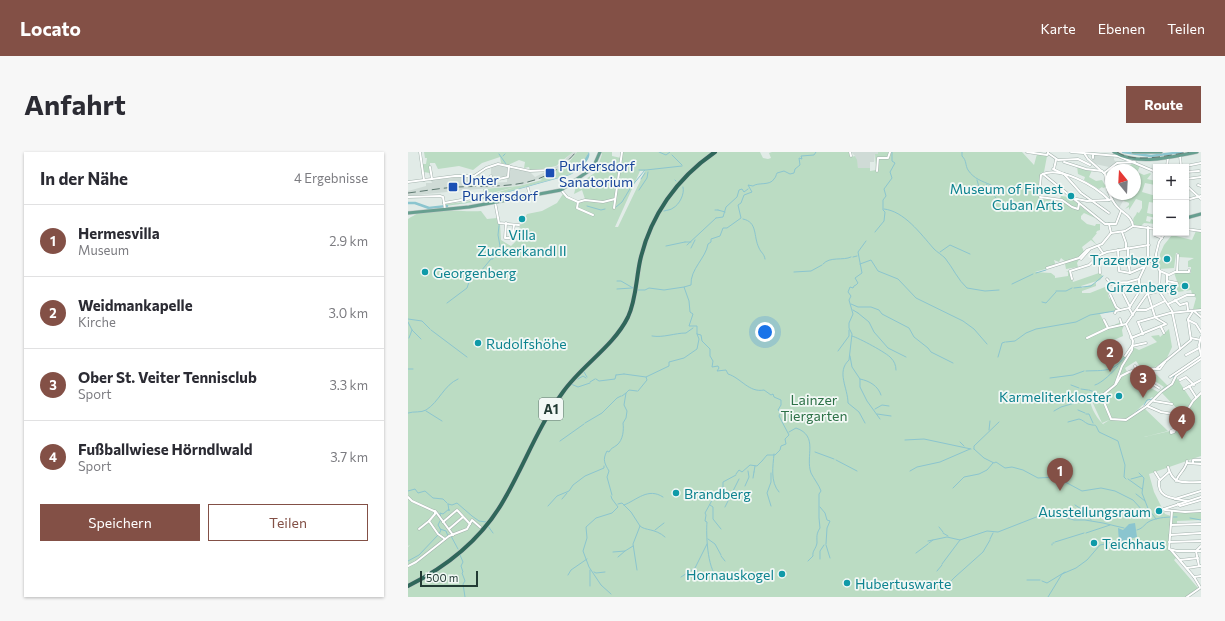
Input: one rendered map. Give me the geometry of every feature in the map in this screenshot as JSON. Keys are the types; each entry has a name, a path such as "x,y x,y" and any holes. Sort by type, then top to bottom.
{"highway":[{"name":"A1","path":"408,585 434,570 456,554 476,536 492,517 506,494 539,427 556,399 578,371 610,341 622,325 631,306 642,248 659,209 681,179 714,152"}],"main road":[{"path":"408,213 444,207 495,202 561,189 571,184 593,168 600,152"},
{"path":"1114,152 1126,158 1148,159 1197,152"},
{"path":"1133,152 1161,152"},
{"path":"1189,217 1201,214"}],"street":[{"path":"420,152 424,180"},
{"path":"614,208 619,184 622,152"},
{"path":"850,152 851,156"},
{"path":"877,171 878,158 888,158 890,152"},
{"path":"1027,152 1047,155 1048,152 1056,160 1086,169 1102,171"},
{"path":"1072,160 1073,152 1080,154 1084,153 1118,156 1153,171"},
{"path":"1084,153 1088,160 1104,173 1105,180"},
{"path":"1078,159 1080,154"},
{"path":"1180,155 1181,164"},
{"path":"1167,164 1168,157"},
{"path":"1063,162 1078,159 1090,165"},
{"path":"1053,171 1056,160"},
{"path":"1104,173 1117,163 1134,162"},
{"path":"1189,165 1201,163"},
{"path":"408,182 474,176 486,168 495,165 509,166 530,172 552,171 553,176"},
{"path":"491,176 490,181 508,177 509,166"},
{"path":"430,167 432,179"},
{"path":"1040,186 1041,174 1053,171 1090,184 1105,195"},
{"path":"1189,172 1199,171"},
{"path":"1043,174 1078,204 1105,224 1116,224 1122,212"},
{"path":"1066,175 1072,186 1110,213"},
{"path":"1189,179 1201,177"},
{"path":"528,188 530,196"},
{"path":"1189,188 1200,197"},
{"path":"561,189 567,197 578,203"},
{"path":"408,197 440,196 443,197 444,207 484,196"},
{"path":"1040,197 1062,200 1078,209 1078,204"},
{"path":"1190,199 1200,197"},
{"path":"1071,198 1092,201 1111,200 1131,219 1133,226"},
{"path":"578,203 585,200 603,202 615,199"},
{"path":"495,202 500,223 519,225"},
{"path":"578,203 577,208 593,215"},
{"path":"506,224 504,237 511,238 514,225"},
{"path":"1109,224 1111,233"},
{"path":"1047,268 1080,258 1090,249 1105,241 1111,233 1122,232 1133,226 1153,228"},
{"path":"1115,312 1130,308 1139,292 1139,279 1148,260 1148,227"},
{"path":"1189,229 1201,231"},
{"path":"1122,232 1126,243 1128,257"},
{"path":"1157,236 1162,238 1156,251 1156,263 1160,271 1159,290 1172,312 1180,349"},
{"path":"1072,279 1070,271 1089,265 1103,253 1118,249 1149,245"},
{"path":"1098,246 1103,253"},
{"path":"1081,259 1090,249"},
{"path":"1118,249 1119,271 1130,273 1144,267"},
{"path":"1177,272 1178,255"},
{"path":"1099,256 1100,273"},
{"path":"1148,260 1156,263"},
{"path":"1128,261 1130,273"},
{"path":"1160,271 1168,275 1177,272 1189,272 1189,270"},
{"path":"1167,291 1168,275"},
{"path":"1107,279 1111,284 1139,279"},
{"path":"1087,338 1108,328 1126,324 1148,294 1159,290 1175,292 1177,283 1167,281"},
{"path":"1123,293 1134,315"},
{"path":"1110,294 1116,307 1120,310"},
{"path":"1131,338 1166,324 1155,317 1148,294"},
{"path":"1168,304 1187,295 1194,295"},
{"path":"1175,300 1180,305 1187,303 1188,311"},
{"path":"1137,310 1144,310 1165,301"},
{"path":"1142,334 1138,322 1172,312 1201,310"},
{"path":"1194,311 1201,317"},
{"path":"1191,338 1188,320 1189,316 1194,311"},
{"path":"1120,319 1122,325"},
{"path":"1104,320 1108,328"},
{"path":"1188,320 1196,324 1201,332"},
{"path":"1115,385 1122,366 1132,347 1131,338 1126,324"},
{"path":"1161,327 1164,333"},
{"path":"1170,377 1201,356 1199,348 1201,336"},
{"path":"1090,398 1101,395 1115,385 1122,375 1142,369 1160,369 1165,362 1191,338"},
{"path":"1191,338 1200,340"},
{"path":"1125,356 1132,347 1146,343"},
{"path":"1186,355 1199,348"},
{"path":"1135,366 1136,370"},
{"path":"1101,395 1111,419 1126,420 1153,401 1161,392 1172,384 1176,376 1187,366"},
{"path":"1142,369 1138,375 1159,388"},
{"path":"1180,380 1186,377 1194,385"},
{"path":"1184,389 1201,380"},
{"path":"1189,386 1196,397"},
{"path":"1175,429 1196,397 1201,393"},
{"path":"1153,401 1172,404"},
{"path":"1147,406 1161,412 1173,414"},
{"path":"1193,463 1193,460 1201,460"},
{"path":"1176,481 1179,475 1186,468 1187,462 1201,464"},
{"path":"1168,467 1172,479 1176,481 1201,482"},
{"path":"1155,472 1160,480"},
{"path":"1169,472 1160,480 1159,486 1162,493 1175,500 1187,501"},
{"path":"1175,500 1201,491"},
{"path":"408,496 415,502 434,510 450,534"},
{"path":"1201,498 1166,508 1173,511 1201,511"},
{"path":"1178,504 1180,506 1201,498"},
{"path":"419,529 435,514 434,510"},
{"path":"441,520 456,510 470,524"},
{"path":"1173,511 1168,548 1194,577 1200,587 1187,597"},
{"path":"408,566 416,562 445,539 463,517"},
{"path":"450,534 467,528 472,520 480,527"},
{"path":"429,521 438,534 445,539"},
{"path":"1171,525 1201,524"},
{"path":"1170,535 1201,533"},
{"path":"1169,542 1201,541"},
{"path":"1196,551 1201,546"},
{"path":"1170,549 1177,552"},
{"path":"1173,552 1201,550"},
{"path":"1186,568 1200,566 1196,551"},
{"path":"1180,560 1198,558"},
{"path":"1194,577 1201,576"}],"shaded area":[{"path":"573,152 577,152 562,166 547,176 522,185 468,190 471,190 472,198 468,199 466,190 408,196 408,191 426,186 426,183 432,183 431,180 475,176 480,173 482,177 488,178 489,181 472,184 507,182 507,178 491,181 491,167 497,165 508,166 531,173 535,177 559,165"},
{"path":"851,152 878,152 878,154 875,154 874,162 870,162 870,168 858,168 855,156"},
{"path":"1093,154 1114,156 1114,160 1117,162 1114,164 1105,164 1105,166 1095,164 1091,161 1094,158"},
{"path":"1113,200 1127,200 1126,202 1123,201 1119,208"}],"green space":[{"path":"424,152 573,152 556,166 542,169 542,171 530,171 529,167 524,168 525,162 519,160 508,165 501,163 500,157 482,163 473,170 459,166 438,169 435,163 430,163 430,173 423,172 423,180 422,164 426,164 427,158 425,158"},
{"path":"577,152 589,152 583,163 571,174 467,203 445,206 445,204 466,202 515,187 484,195 483,189 519,186 542,180 540,179 552,173 550,175 553,177 554,174 557,173 553,172 569,162"},
{"name":"Lainzer Tiergarten","path":"601,152 612,152 612,156 621,158 622,152 760,152 763,158 768,159 771,158 769,153 772,152 850,152 851,157 855,156 857,160 858,168 870,168 870,171 876,170 875,154 878,154 878,152 1022,152 1034,165 1037,154 1047,156 1044,172 1041,173 1038,196 1041,199 1060,200 1061,196 1069,197 1095,218 1084,213 1081,216 1081,219 1087,224 1095,226 1096,224 1100,224 1100,230 1097,231 1092,239 1097,245 1091,240 1082,247 1084,252 1079,257 1070,259 1080,258 1077,263 1078,267 1066,269 1066,262 1061,258 1059,262 1054,260 1056,266 1035,272 1051,273 1055,276 1055,278 1068,276 1068,272 1066,272 1069,271 1073,282 1099,273 1103,276 1100,280 1081,286 1082,288 1096,283 1096,286 1082,291 1082,293 1090,293 1110,285 1110,292 1108,294 1109,298 1110,299 1110,295 1118,310 1100,314 1107,328 1121,322 1125,323 1122,330 1123,336 1114,340 1116,346 1119,345 1115,347 1116,350 1114,351 1116,356 1126,356 1133,347 1139,350 1157,342 1151,336 1159,335 1160,337 1169,329 1172,347 1166,360 1155,367 1141,368 1136,361 1125,368 1127,372 1141,370 1135,379 1158,392 1164,387 1141,372 1142,370 1150,369 1150,371 1157,375 1169,387 1172,385 1176,377 1192,401 1183,415 1161,392 1154,399 1152,397 1129,417 1143,407 1168,431 1144,437 1170,431 1173,434 1193,401 1201,393 1201,456 1149,474 1154,492 1165,514 1171,516 1168,549 1177,557 1174,560 1198,588 1186,597 408,597 408,547 410,545 408,546 408,219 419,213 440,210 481,211 487,219 497,218 500,224 501,240 511,246 518,239 517,232 527,214 542,211 557,203 563,194 568,199 579,202 585,199 582,190 574,194 576,186 596,172 602,154","holes":["640,171 645,171 618,227 615,227","1106,392 1104,395 1105,400 1103,401 1100,397 1091,399 1102,423 1091,406 1090,398","1114,418 1127,419 1124,421 1111,419"]},
{"path":"1077,166 1092,170 1089,177 1096,181 1102,180 1105,187 1099,189 1084,180 1085,177 1078,174"},
{"path":"1150,173 1151,174 1147,179 1153,180 1153,185 1145,183 1142,192 1153,195 1153,203 1149,202 1147,213 1153,214 1153,217 1147,216 1146,221 1150,222 1151,219 1153,220 1153,224 1144,223 1141,226 1134,225 1134,218 1137,212 1139,213 1142,208 1142,201 1139,200 1141,200 1141,174 1144,175"},
{"path":"1123,200 1135,200 1129,210 1129,207 1125,209 1129,205 1129,203"},
{"path":"1196,231 1201,232 1201,309 1193,309 1196,298 1192,294 1191,290 1178,292 1178,290 1176,293 1177,281 1174,273 1191,273 1191,267 1188,267 1188,261 1194,258 1179,257 1178,271 1178,253 1176,253 1174,268 1159,269 1156,262 1160,261 1160,254 1164,245 1171,236 1192,240"},
{"path":"1173,511 1201,511 1201,520 1177,521 1177,525 1172,525"}],"water":[{"path":"589,152 586,162 577,171 570,175 468,203 571,174 580,167"},
{"path":"1135,523 1137,537 1119,542 1118,528 1123,530 1129,524"}],"waterway":[{"path":"659,152 666,155 670,152"},
{"path":"762,461 767,455 775,455 780,450 781,446 786,444 785,439 789,435 779,416 781,412 778,410 781,405 781,400 764,390 749,387 728,374 726,370 717,371 719,368 718,366 712,367 713,361 710,356 710,349 702,341 701,335 697,334 697,326 689,326 693,314 690,312 689,301 684,287 691,285 691,279 695,269 707,249 708,244 711,242 711,239 720,236 723,228 727,228 741,218 738,205 741,203 744,195 752,192 748,185 753,186 770,182 775,178 777,173 784,171 790,174 794,173 795,169 800,165 799,158 802,159 801,156 814,155 816,152"},
{"path":"875,232 884,221 885,212 883,210 883,200 886,196 884,189 892,178 890,172 895,163 892,161 892,152"},
{"path":"962,152 962,156 970,173 981,181 991,185 995,196"},
{"path":"1123,152 1151,156 1182,152"},
{"path":"499,154 506,164"},
{"path":"672,155 682,165"},
{"path":"646,170 682,166"},
{"path":"639,170 645,170"},
{"path":"616,207 622,202 631,187 645,170"},
{"path":"639,190 647,178 648,172"},
{"path":"641,179 645,173"},
{"path":"977,180 979,187"},
{"path":"985,192 987,184"},
{"path":"664,211 675,207 681,199 683,187"},
{"path":"716,218 723,217 726,207 737,197 739,190 742,189 744,192 748,189"},
{"path":"408,203 415,203 429,208 447,206"},
{"path":"587,206 601,210 605,209"},
{"path":"884,209 905,218 934,249 945,258 967,288 985,291 999,290"},
{"path":"718,210 725,212"},
{"path":"687,245 716,218"},
{"path":"743,219 751,223 753,226 757,243 765,259"},
{"path":"499,220 499,225"},
{"path":"447,303 467,288 470,279 481,271 491,259 493,259 493,256 496,255 500,246 498,235 499,226"},
{"path":"691,248 695,240"},
{"path":"865,423 859,412 848,403 843,370 849,360 852,334 849,328 849,323 853,314 849,300 851,296 848,292 850,287 853,288 858,283 855,278 862,273 858,252 866,241"},
{"path":"685,242 691,242"},
{"path":"666,246 685,242"},
{"path":"940,252 950,245 970,254"},
{"path":"853,257 857,256"},
{"path":"823,264 829,260 851,257"},
{"path":"860,264 871,260 878,271 898,279 916,298 963,321 974,329 987,344"},
{"path":"794,272 811,271 822,265"},
{"path":"1036,273 1046,270"},
{"path":"1012,284 1033,274"},
{"path":"1074,288 1091,286 1103,276"},
{"path":"617,281 621,281 633,288"},
{"path":"638,290 645,290 649,288 664,290 684,287"},
{"path":"617,289 632,288"},
{"path":"1056,291 1066,291 1072,288"},
{"path":"1042,302 1046,303 1056,292"},
{"path":"851,304 858,307 871,307 879,310 882,314 909,328 914,337 931,352 953,363"},
{"path":"853,310 858,313"},
{"path":"1006,342 1015,341 1026,333 1036,329 1076,322 1090,315 1115,311"},
{"path":"858,313 869,322 874,332 888,348 906,357"},
{"path":"408,319 422,321 430,329"},
{"path":"408,322 412,330 421,339"},
{"path":"652,336 686,333 693,328"},
{"path":"409,338 412,330"},
{"path":"431,330 467,357"},
{"path":"838,351 849,336 849,330"},
{"path":"638,391 647,380 646,377 669,366 669,362 684,358 697,349 699,339 697,334"},
{"path":"852,336 873,346 892,359 896,366 896,370"},
{"path":"998,357 1002,343 1005,342"},
{"path":"1127,355 1131,350"},
{"path":"850,356 852,367 860,379 860,387 867,401 880,419"},
{"path":"1086,371 1107,370 1116,366 1125,357"},
{"path":"1095,385 1104,380 1118,366"},
{"path":"408,369 413,369"},
{"path":"1173,377 1182,370"},
{"path":"1050,378 1073,375 1084,371"},
{"path":"584,372 587,377"},
{"path":"624,374 646,377"},
{"path":"616,375 624,374"},
{"path":"596,379 599,381 615,379 616,375"},
{"path":"578,379 583,376 586,378"},
{"path":"408,413 426,410 431,407 449,385 458,379"},
{"path":"590,382 595,379"},
{"path":"860,379 873,384 881,395"},
{"path":"571,384 578,387 590,383"},
{"path":"1071,385 1079,388"},
{"path":"1158,394 1166,387"},
{"path":"1081,389 1088,390"},
{"path":"612,495 607,477 609,471 604,459 607,451 609,452 619,443 622,438 623,423 626,418 627,411 624,405 626,393 629,390 637,391"},
{"path":"1089,390 1097,393"},
{"path":"622,396 626,393"},
{"path":"585,423 602,413 621,396"},
{"path":"1054,411 1089,396"},
{"path":"1144,405 1147,400 1153,399"},
{"path":"875,409 882,405 889,406"},
{"path":"1136,412 1140,409"},
{"path":"1078,410 1085,413"},
{"path":"426,411 442,421"},
{"path":"877,414 891,416"},
{"path":"1086,414 1089,414 1093,423"},
{"path":"1068,422 1080,419 1088,424 1095,425 1099,432 1118,441 1125,465 1124,477 1126,479"},
{"path":"989,430 990,421"},
{"path":"974,449 974,446 999,422"},
{"path":"560,441 584,424"},
{"path":"789,432 796,428 807,436 810,447 809,460 811,473 821,491 819,494 820,528 817,534 817,543 813,556 808,561"},
{"path":"905,440 924,439 971,449"},
{"path":"960,442 964,446"},
{"path":"910,471 917,467 940,462 970,449"},
{"path":"974,449 984,458 994,463 996,462 1005,468 1012,467 1023,470 1038,478 1056,477 1082,491 1101,488 1115,491 1133,500 1143,511 1150,511 1156,519"},
{"path":"815,452 834,459"},
{"path":"774,454 773,479 779,492"},
{"path":"836,460 857,471"},
{"path":"736,474 739,470 742,472 750,465 757,466 762,461"},
{"path":"953,488 964,477 979,474 987,470 993,463"},
{"path":"548,506 557,496 569,491 573,485 585,476 604,468 604,466"},
{"path":"754,472 755,466"},
{"path":"745,486 749,477 748,471"},
{"path":"753,478 754,472"},
{"path":"771,473 771,482 767,493 771,506"},
{"path":"1139,473 1144,478 1142,493 1149,511"},
{"path":"717,577 709,559 707,522 705,521 705,513 716,493 723,487 723,482 736,475"},
{"path":"1131,479 1142,476"},
{"path":"725,507 739,479"},
{"path":"1128,479 1142,489"},
{"path":"408,491 415,489 418,493 425,491 433,498 443,499 447,503"},
{"path":"562,499 567,493"},
{"path":"624,505 647,494 658,494 663,497"},
{"path":"1136,494 1145,501"},
{"path":"611,496 618,507 612,513 596,518 586,527 587,538 583,551 589,567 601,585 611,594"},
{"path":"448,504 452,505 457,503 479,521 486,522"},
{"path":"618,504 622,503 631,512 640,526 633,544 637,570"},
{"path":"439,534 441,530 438,525 441,519 440,513 443,514 449,509 449,511 448,504"},
{"path":"710,505 713,507 713,519 721,529"},
{"path":"1075,505 1089,514 1091,520"},
{"path":"820,507 825,513 827,520 830,521 827,528 826,544"},
{"path":"928,541 947,537 960,540 987,531 998,532 1044,514 1074,520 1103,523 1124,528"},
{"path":"1137,530 1153,520 1177,517"},
{"path":"1190,518 1201,520"},
{"path":"655,530 664,523"},
{"path":"1086,533 1110,525"},
{"path":"488,526 493,533"},
{"path":"640,526 642,528 658,532 665,537"},
{"path":"939,527 943,532"},
{"path":"440,529 446,531 448,536"},
{"path":"943,533 948,536"},
{"path":"990,539 993,533"},
{"path":"1055,542 1084,533"},
{"path":"408,561 419,555 438,535"},
{"path":"451,536 458,549"},
{"path":"708,539 715,544 721,555"},
{"path":"929,543 933,540"},
{"path":"942,564 960,540"},
{"path":"955,577 983,552 990,540"},
{"path":"1048,597 1062,574 1076,568 1087,560 1100,545 1120,541"},
{"path":"681,577 695,568 707,544"},
{"path":"916,553 928,544"},
{"path":"820,559 820,551 824,545"},
{"path":"826,545 830,558"},
{"path":"613,552 625,551 633,546"},
{"path":"618,557 625,551"},
{"path":"460,555 463,562 461,566 465,581 463,584 465,597"},
{"path":"721,556 725,561"},
{"path":"568,575 571,570 587,559"},
{"path":"937,571 942,565"},
{"path":"590,570 590,586"},
{"path":"594,572 605,572"},
{"path":"1042,581 1047,583 1065,572"},
{"path":"951,581 955,577"},
{"path":"1027,580 1040,580"}],"railway":[{"path":"408,193 451,187 506,185 536,180 550,174 563,165 576,152"},
{"path":"1117,152 1124,156 1142,158 1152,158 1189,152"}],"place":[{"name":"Purkersdorf Sanatorium","path":"550,173"},
{"name":"Unter Purkersdorf","path":"453,187"},
{"name":"Museum of Finest Cuban Arts","path":"1071,196"},
{"name":"Villa Zuckerkandl II","path":"522,219"},
{"name":"Trazerberg","path":"1167,259"},
{"name":"Georgenberg","path":"425,272"},
{"name":"Girzenberg","path":"1185,286"},
{"name":"Rudolfshöhe","path":"478,343"},
{"name":"Weidmankapelle","path":"1110,372"},
{"name":"Karmeliterkloster","path":"1119,396"},
{"name":"Ober St. Veiter Tennisclub","path":"1143,398"},
{"name":"Fußballwiese Hörndlwald","path":"1182,439"},
{"name":"Hermesvilla","path":"1060,491"},
{"name":"Brandberg","path":"676,493"},
{"name":"Ausstellungsraum","path":"1159,511"},
{"name":"Teichhaus","path":"1094,543"},
{"name":"Hornauskogel","path":"782,574"},
{"name":"Hubertuswarte","path":"847,583"}]}
